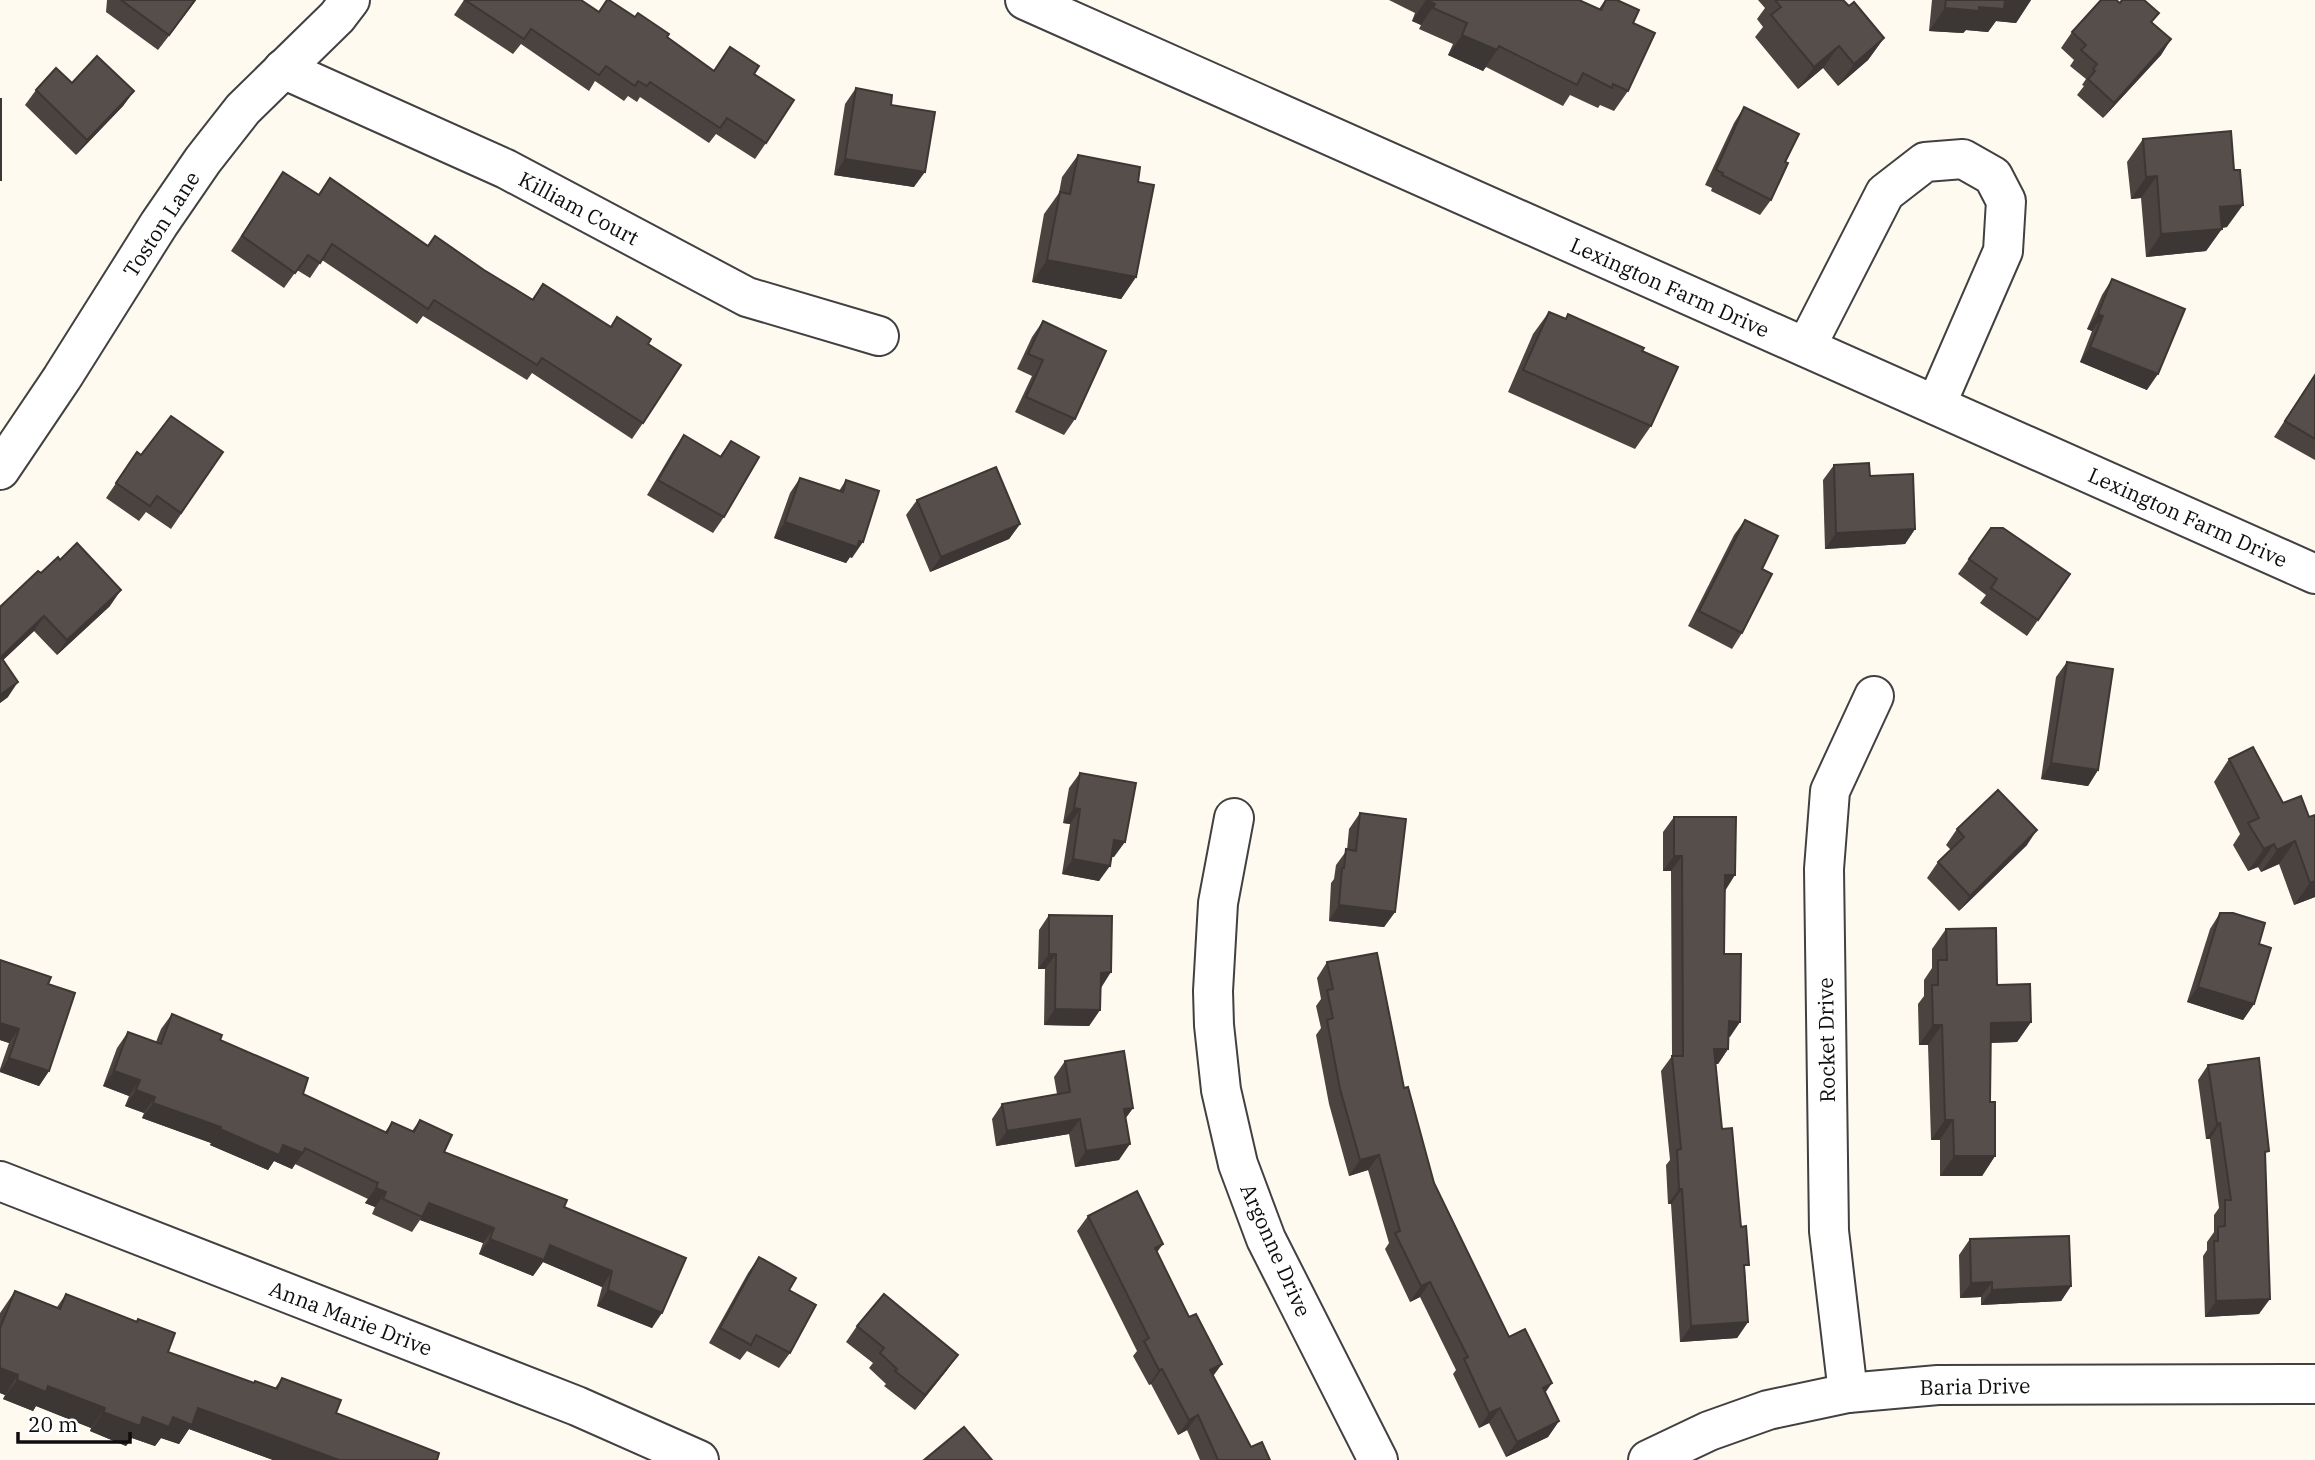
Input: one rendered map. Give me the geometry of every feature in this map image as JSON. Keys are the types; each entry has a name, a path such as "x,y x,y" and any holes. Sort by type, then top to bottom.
{"street":[{"name":"Toston Lane","path":"0,470 203,160 243,110 337,17 350,0"},
{"name":"Lexington Farm Drive","path":"1025,0 2315,574"},
{"name":"Killiam Court","path":"283,69 506,169 747,297 879,336"},
{"path":"1806,347 1885,193 1925,162 1963,159 1993,176 2006,201 2003,251 1936,405"},
{"name":"Rocket Drive","path":"1848,1393 1829,1231 1824,869 1830,792 1874,696"},
{"name":"Argonne Drive","path":"1234,818 1218,903 1213,991 1221,1090 1238,1164 1266,1239 1378,1460"},
{"name":"Anna Marie Drive","path":"0,1181 577,1406 699,1460"},
{"name":"Baria Drive","path":"1648,1460 1709,1431 1768,1410 1848,1393 1938,1385 2315,1384"}],"building":[{"path":"121,0 195,0 169,35"},
{"path":"465,0 581,0 599,12 609,0 635,17 638,13 669,34 667,37 714,71 730,47 759,66 754,74 794,100 766,143 727,118 720,128 650,82 647,86 638,81 635,86 606,66 599,75 531,29 524,39"},
{"path":"1426,0 1579,0 1601,10 1606,0 1617,0 1639,10 1633,23 1655,33 1628,91 1613,84 1612,88 1583,73 1577,85 1499,46 1497,50 1462,35 1467,23 1433,8 1435,4"},
{"path":"1775,0 1843,0 1849,6 1854,2 1884,38 1854,64 1839,46 1814,67 1771,15 1781,7"},
{"path":"1946,0 2005,0 2004,9 1979,7 1979,11 1945,8"},
{"path":"2101,0 2116,0 2120,3 2122,0 2144,0 2159,13 2151,22 2171,39 2114,103 2088,79 2097,64 2081,50 2086,45 2072,32"},
{"path":"97,56 134,91 87,140 36,90 56,68 72,83"},
{"path":"856,88 892,95 891,105 935,112 925,172 845,159"},
{"path":"1,99 1,180 0,180"},
{"path":"1744,107 1799,134 1771,200 1716,170"},
{"path":"2231,131 2234,170 2240,170 2243,205 2220,207 2222,229 2161,234 2157,176 2146,177 2143,139"},
{"path":"1078,155 1140,167 1138,182 1154,185 1136,277 1047,260 1060,192 1070,194"},
{"path":"283,172 319,195 330,178 428,246 435,236 533,300 543,284 611,327 617,317 651,339 648,344 681,365 643,423 542,358 537,365 434,300 428,309 332,244 320,263 308,255 295,273 242,236"},
{"path":"2112,279 2185,309 2158,374 2090,347 2103,316 2098,314"},
{"path":"1549,312 1566,319 1568,314 1644,348 1642,351 1678,367 1651,426 1523,370"},
{"path":"1043,321 1106,351 1075,419 1026,397 1043,360 1028,354"},
{"path":"2315,375 2315,439 2285,421"},
{"path":"171,416 223,452 181,513 157,496 150,506 116,483 137,452 141,455"},
{"path":"684,435 721,457 731,441 759,457 724,517 658,480"},
{"path":"1869,463 1870,476 1913,474 1915,529 1836,533 1834,465"},
{"path":"996,467 1020,524 941,557 917,500"},
{"path":"800,478 843,492 846,480 879,491 863,542 859,541 857,547 785,522"},
{"path":"1745,520 1778,536 1762,569 1772,574 1742,633 1699,611"},
{"path":"1991,528 2003,528 2070,574 2038,620 1991,588 1997,579 1969,559"},
{"path":"77,543 121,590 67,640 44,616 1,657 18,682 0,695 0,607 38,571 41,573 58,557 60,560"},
{"path":"2067,662 2113,669 2098,770 2051,763"},
{"path":"2253,747 2283,803 2301,796 2309,817 2315,815 2315,881 2310,883 2295,841 2277,850 2274,844 2264,849 2248,823 2259,818 2229,759"},
{"path":"1080,773 1136,783 1125,842 1114,840 1110,866 1073,859 1080,809 1074,808"},
{"path":"1998,790 2037,830 1970,896 1938,862 1964,837 1957,829"},
{"path":"1360,813 1406,819 1395,912 1339,905 1346,849 1356,851"},
{"path":"1674,817 1736,817 1735,875 1725,875 1724,954 1741,954 1740,1022 1729,1021 1728,1049 1714,1049 1722,1129 1732,1128 1741,1227 1746,1226 1749,1265 1744,1265 1748,1322 1691,1326 1682,1189 1679,1189 1677,1150 1681,1149 1672,1056 1683,1056 1682,856 1674,856"},
{"path":"2220,913 2233,913 2265,923 2259,944 2271,948 2254,1004 2198,987"},
{"path":"1049,915 1112,916 1111,972 1101,973 1100,1010 1055,1009 1056,954 1049,954"},
{"path":"1996,928 1997,985 2030,984 2031,1022 1991,1023 1990,1102 1995,1102 1995,1156 1954,1156 1953,1120 1945,1120 1942,1025 1933,1025 1932,985 1938,985 1938,960 1947,960 1946,929"},
{"path":"1377,953 1404,1088 1408,1087 1434,1183 1509,1337 1525,1329 1552,1383 1543,1388 1559,1421 1517,1442 1500,1408 1489,1413 1464,1359 1468,1357 1430,1282 1421,1286 1395,1233 1400,1231 1379,1155 1360,1160 1340,1089 1327,1020 1333,1018 1327,990 1333,989 1327,962"},
{"path":"0,960 51,977 48,984 75,993 49,1071 9,1058 19,1029 0,1023"},
{"path":"172,1014 222,1035 220,1040 308,1078 303,1094 387,1133 392,1122 414,1132 420,1120 452,1135 444,1152 567,1200 564,1207 686,1258 662,1313 608,1290 612,1271 550,1245 544,1260 490,1239 494,1228 429,1203 422,1217 383,1199 386,1192 376,1188 378,1183 305,1148 303,1153 283,1145 279,1155 220,1129 221,1127 153,1103 155,1097 136,1090 140,1080 114,1071 128,1032 161,1044"},
{"path":"1124,1051 1133,1108 1124,1109 1130,1144 1086,1151 1080,1119 1007,1131 1002,1104 1070,1092 1065,1061"},
{"path":"2259,1058 2269,1151 2265,1152 2270,1299 2216,1301 2214,1241 2218,1241 2218,1227 2225,1226 2225,1200 2231,1200 2208,1065"},
{"path":"1137,1191 1163,1244 1155,1248 1189,1317 1196,1314 1222,1364 1210,1370 1251,1447 1262,1442 1270,1460 1218,1460 1198,1415 1189,1420 1144,1341 1149,1338 1088,1216"},
{"path":"2069,1236 2071,1286 1992,1290 1992,1282 1971,1283 1970,1239"},
{"path":"759,1257 796,1278 789,1290 816,1305 790,1353 756,1335 751,1345 720,1328"},
{"path":"15,1291 60,1309 66,1294 137,1322 138,1319 175,1333 168,1352 254,1383 255,1381 277,1389 282,1378 341,1400 336,1413 439,1453 437,1460 339,1460 198,1408 192,1425 173,1417 169,1427 143,1417 140,1426 103,1412 105,1408 48,1386 46,1392 17,1380 18,1375 0,1368 0,1328"},
{"path":"884,1294 958,1355 925,1395 895,1371 897,1369 880,1353 884,1348 857,1326"},
{"path":"964,1427 992,1460 924,1460"}]}
